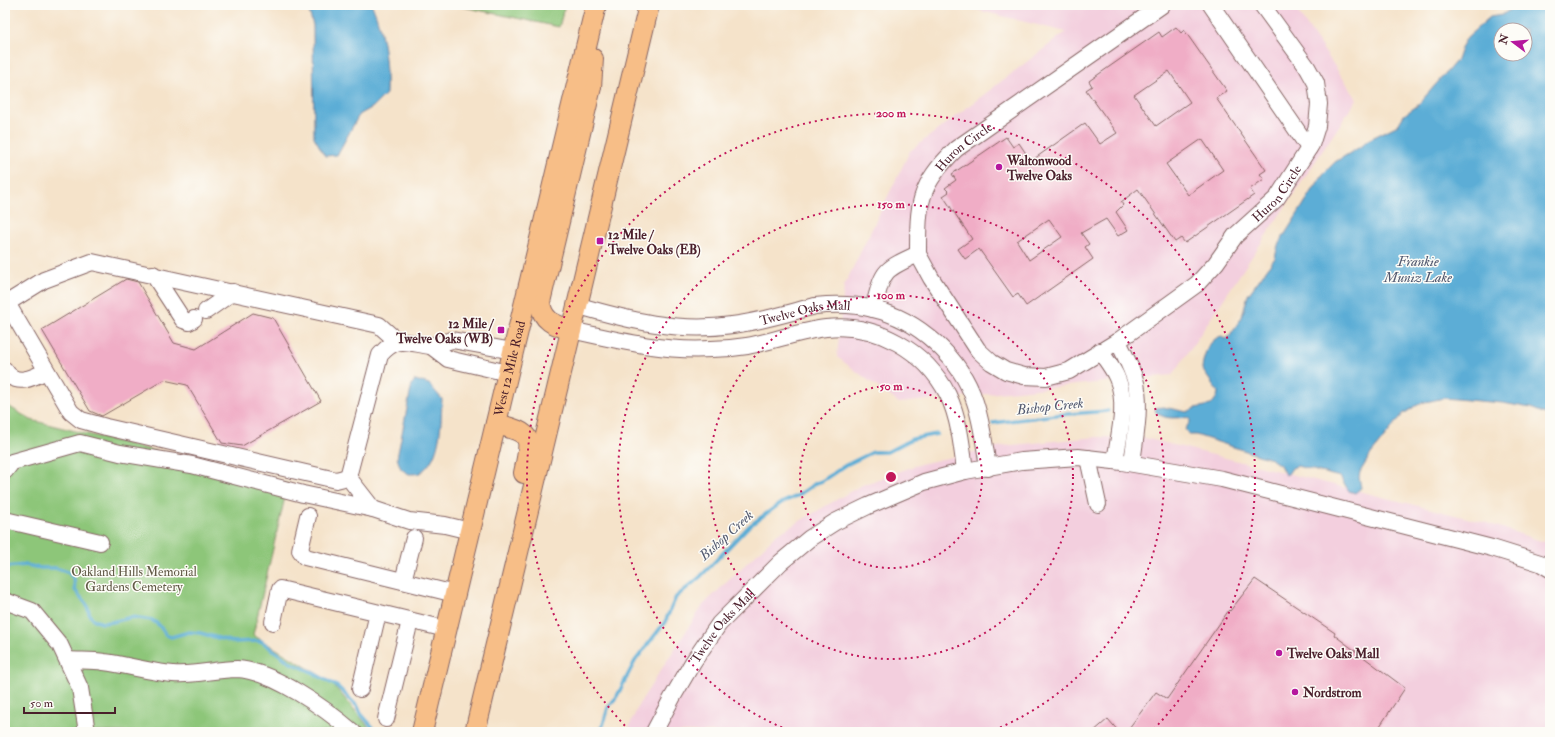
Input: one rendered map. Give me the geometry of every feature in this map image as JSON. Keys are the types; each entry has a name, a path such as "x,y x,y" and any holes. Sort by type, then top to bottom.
{"main road":[{"path":"571,330 557,326 547,319 543,314 540,302 591,87 597,5"},
{"name":"West 12 Mile Road","path":"422,732 597,5"},
{"path":"597,217 597,169 636,5"},
{"path":"475,732 597,217 649,5"},
{"path":"466,732 470,697 529,448 526,437 518,429 496,424"},
{"path":"435,732 474,565 469,534"}],"street":[{"name":"Huron Circle","path":"1162,5 1145,10 956,149 940,164 924,190 918,213 918,254 931,278 978,350 991,362 1006,371 1024,376 1046,377 1069,371 1118,341 1197,284 1216,263 1235,236 1278,198 1309,148 1317,126 1319,104 1316,83 1307,67 1262,5"},
{"path":"1211,5 1309,148"},
{"path":"873,309 883,275 888,268 918,254"},
{"path":"348,477 336,480 106,428 81,420 72,412 6,304 44,280 92,262 153,274 379,325 397,341"},
{"path":"153,274 183,320 189,322 233,292"},
{"name":"Twelve Oaks Mall","path":"576,305 633,320 692,328 747,323 815,306 837,304 873,309 887,313 921,331 940,346 959,369 975,401 988,468"},
{"name":"Twelve Oaks Mall","path":"571,330 664,348 693,350 746,346 815,330 835,327 868,331 886,337 917,356 927,365 942,385 955,412 965,471"},
{"path":"348,477 380,355 388,345 397,341 431,346 452,340 513,351"},
{"path":"1118,341 1136,384 1138,407 1132,463"},
{"path":"431,346 448,359 508,373"},
{"path":"1100,352 1117,379 1120,392 1122,408 1115,461"},
{"path":"5,370 11,377 23,380 46,371"},
{"path":"5,471 12,462 80,443 120,453 192,465 373,509 409,521 445,525 469,534"},
{"name":"Twelve Oaks Mall","path":"654,732 672,698 719,624 781,562 822,530 868,506 924,482 965,471 1022,461 1078,457 1132,463 1222,479 1499,550 1540,563 1550,569"},
{"path":"1088,458 1098,504"},
{"path":"348,477 373,509"},
{"path":"308,516 300,550 304,557 455,594"},
{"path":"5,520 100,542"},
{"path":"403,581 414,538"},
{"path":"273,622 280,589 446,629"},
{"path":"5,601 32,611 60,645 80,688 87,732"},
{"path":"360,689 378,613"},
{"path":"386,719 410,621"},
{"path":"68,660 103,662 172,674 189,675 221,670 252,672 266,676 306,698 353,732"}],"shaded area":[{"path":"957,5 1293,5 1357,99 1173,375 899,403 837,357 844,286 910,151 1066,32"},
{"path":"1097,437 1145,438 1487,523 1550,544 1550,732 627,732 639,704 703,605 776,535 860,486 920,464 1002,446"}],"green space":[{"path":"454,5 565,5 559,27"},
{"name":"Oakland Hills Memorial Gardens Cemetery","path":"5,404 31,420 288,484 253,635 331,682 373,732 5,732"}],"water":[{"path":"307,5 372,5 382,38 386,71 386,94 373,107 359,115 337,155 325,156 314,137 313,25"},
{"name":"Frankie Muniz Lake","path":"1517,5 1550,5 1550,416 1531,408 1503,403 1444,398 1421,403 1403,414 1371,454 1360,472 1359,477 1361,488 1355,493 1349,491 1340,477 1297,466 1292,468 1288,474 1285,475 1280,465 1271,459 1196,435 1189,435 1185,429 1190,422 1190,418 1167,418 1155,411 1156,408 1163,407 1187,412 1195,408 1211,405 1217,397 1218,392 1202,369 1207,349 1217,338 1222,336 1224,339 1228,338 1242,317 1248,295 1275,258 1278,245 1323,174 1335,162 1360,147 1368,140 1398,125 1404,115 1417,106 1457,60 1467,37 1490,17 1502,15"},
{"path":"415,380 429,384 442,399 441,418 437,449 433,458 428,466 420,473 409,474 401,469 397,458 412,384"}],"building":[{"name":"Waltonwood Twelve Oaks","path":"1176,27 1181,33 1184,30 1227,91 1216,98 1266,170 1260,174 1264,179 1250,189 1254,195 1185,243 1181,238 1175,242 1138,189 1121,202 1123,205 1116,212 1128,230 1118,236 1106,219 1081,233 1089,244 1085,247 1093,259 1026,306 1018,294 1013,297 979,249 965,259 958,249 972,239 943,196 949,192 945,188 956,180 952,174 1006,137 1013,147 1019,143 1031,161 1085,123 1100,144 1117,133 1086,90 1092,86 1089,81 1159,32 1162,37","holes":["1169,71 1190,102 1156,126 1134,95","1202,139 1223,170 1188,195 1166,164","1049,219 1062,237 1029,260 1017,241"]},
{"path":"126,279 138,282 174,343 196,349 253,313 273,318 321,401 242,446 222,443 187,385 164,380 102,416 90,411 42,330"},
{"name":"Twelve Oaks Mall","path":"1255,579 1335,633 1334,635 1405,688 1376,732 1126,732 1156,692 1167,699 1229,610 1230,611"},
{"path":"1108,719 1119,732 1093,732"}],"waterway":[{"name":"Bishop Creek","path":"993,423 1055,415 1108,411"},
{"name":"Bishop Creek","path":"598,732 603,725 608,708 617,696 635,661 665,622 676,597 700,577 749,526 781,503 797,496 846,465 873,452 887,452 912,439 937,434"},
{"path":"5,567 26,565 40,568 55,568 68,572 74,579 75,590 87,605 90,616 96,621 103,623 132,617 152,620 159,625 166,635 171,637 189,632 200,633 233,642 261,641 291,663 308,670 338,687 358,707 362,715 377,732"}],"place":[{"name":"Waltonwood Twelve Oaks","path":"999,167"},
{"name":"12 Mile / Twelve Oaks (EB)","path":"600,241"},
{"name":"12 Mile / Twelve Oaks (WB)","path":"501,330"},
{"name":"Twelve Oaks Mall","path":"1279,653"},
{"name":"Nordstrom","path":"1295,692"}]}
